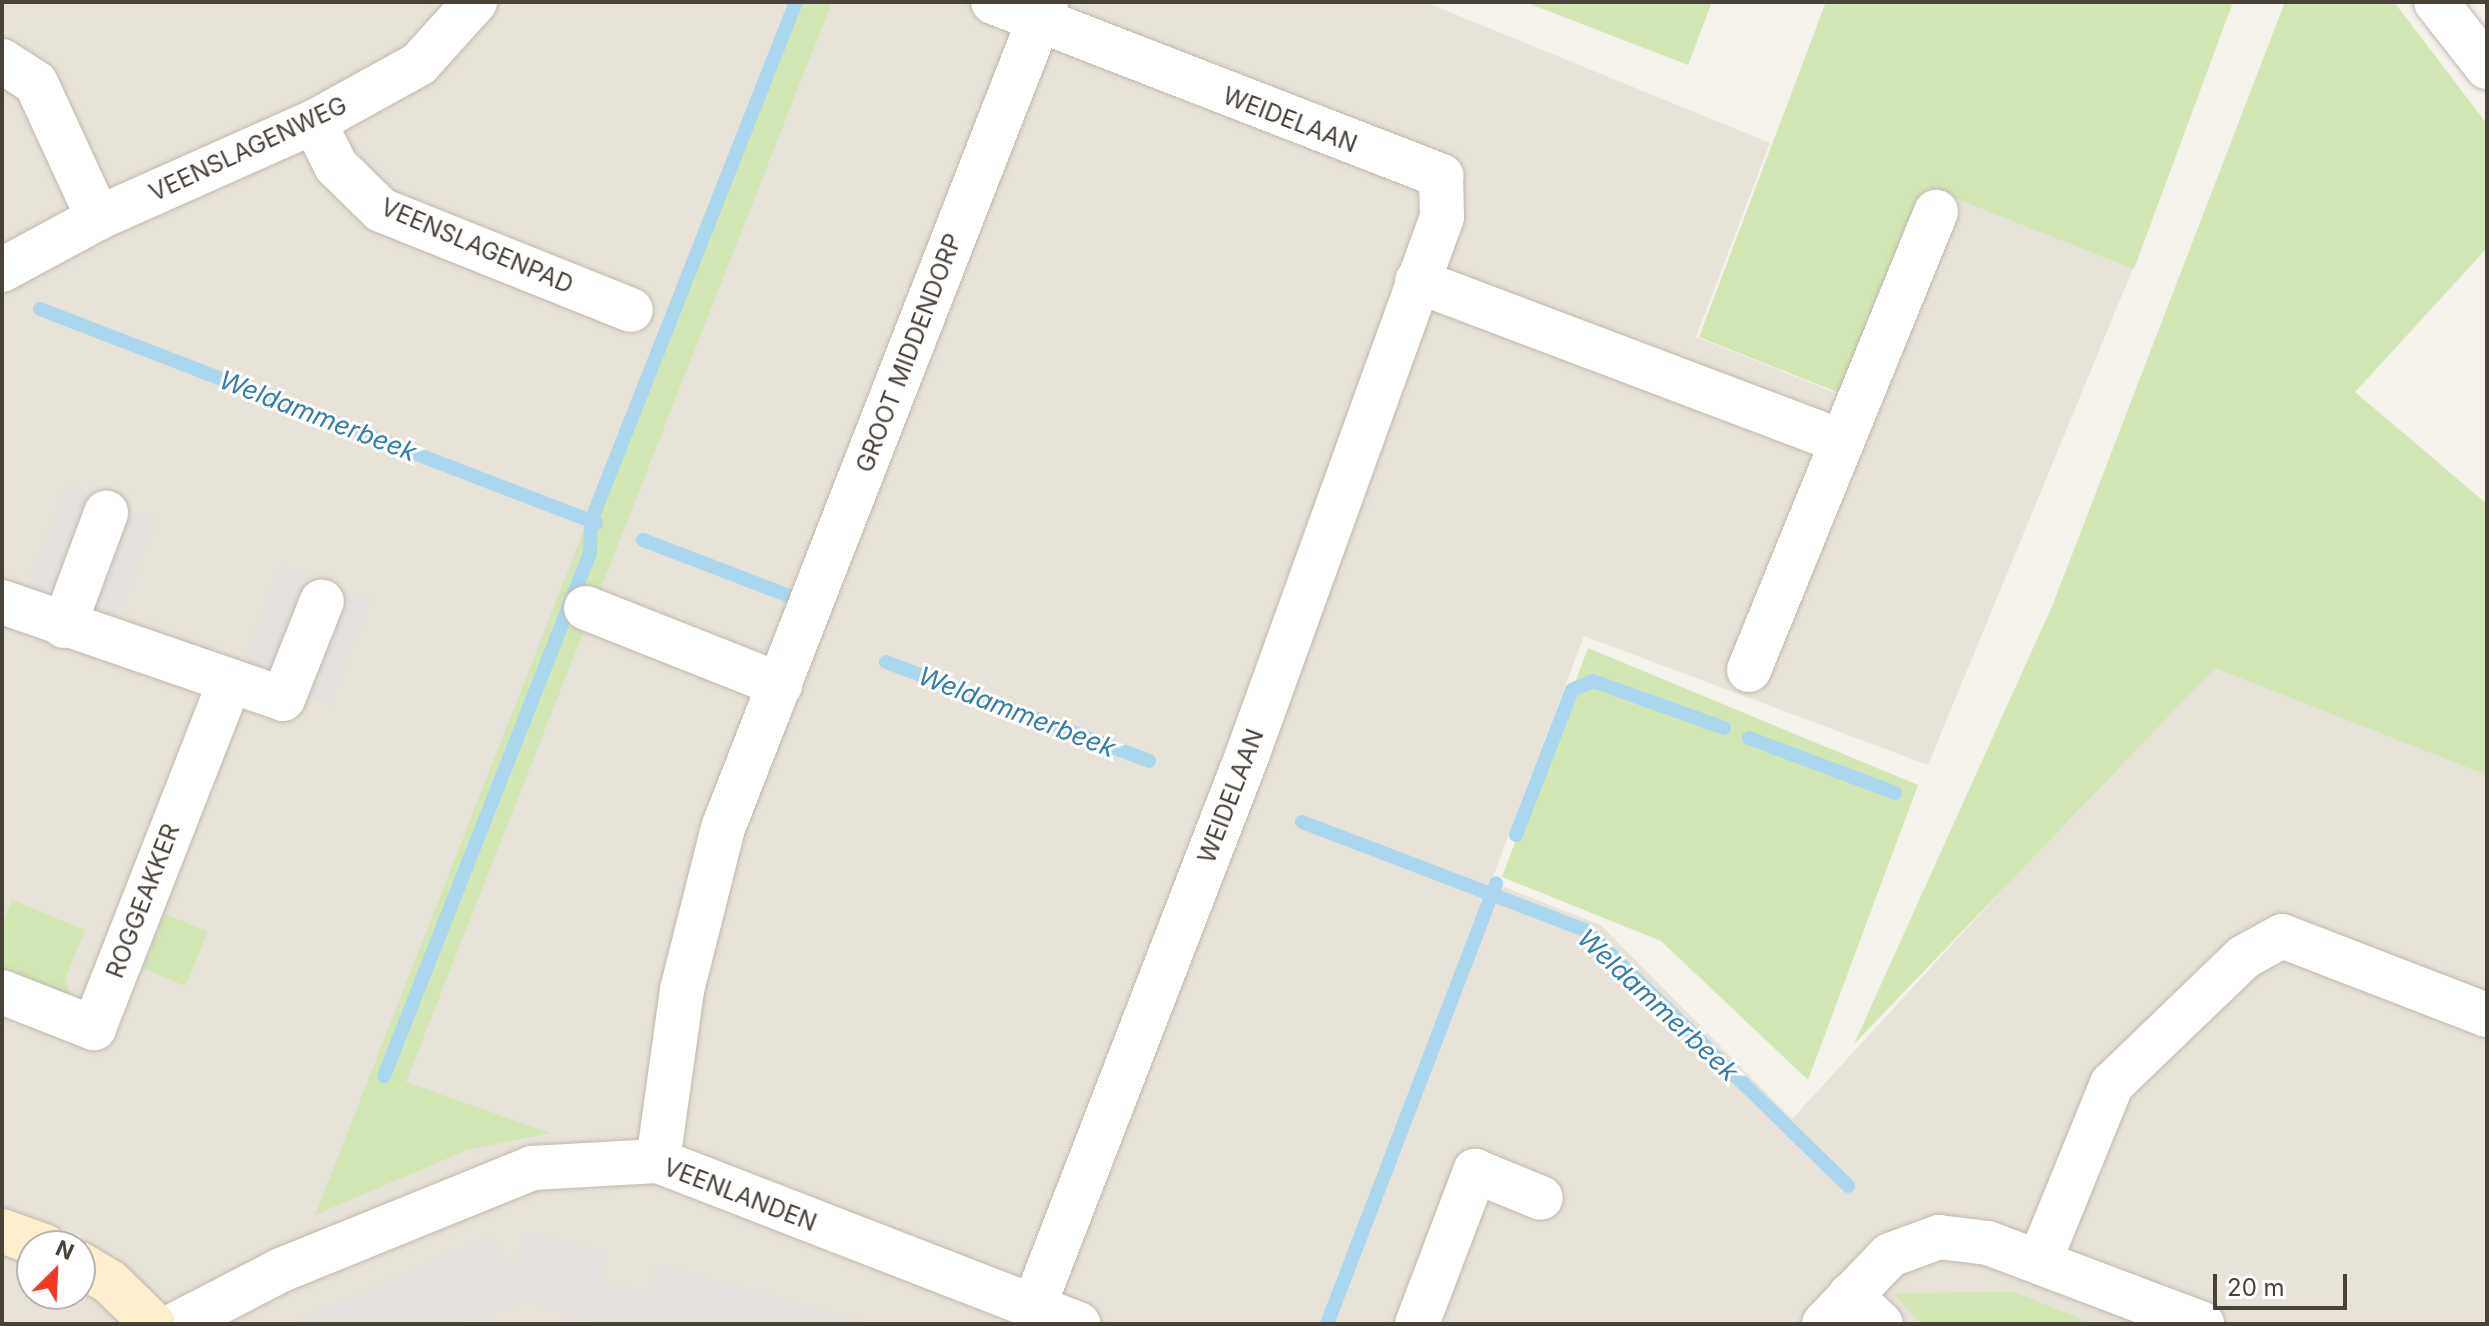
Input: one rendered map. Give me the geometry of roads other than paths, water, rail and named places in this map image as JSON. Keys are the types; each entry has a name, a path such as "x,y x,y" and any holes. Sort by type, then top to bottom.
{"street":[{"name":"VEENSLAGENWEG","path":"2,270 98,218 314,122 419,64 475,2"},
{"name":"WEIDELAAN","path":"993,2 1042,11 1441,176 1442,217 1241,771 1034,1306"},
{"path":"2436,2 2487,67"},
{"name":"GROOT MIDDENDORP","path":"658,1161 685,975 723,828 1042,11"},
{"path":"2,61 36,83 98,218"},
{"name":"VEENSLAGENPAD","path":"314,122 336,166 381,210 631,310"},
{"path":"1749,670 1936,212"},
{"path":"1417,281 1842,442"},
{"path":"64,626 106,513"},
{"path":"2,602 229,683 283,699 322,601"},
{"path":"586,608 780,685"},
{"name":"ROGGEAKKER","path":"2,992 94,1028 229,683"},
{"path":"2040,1260 2112,1084 2244,957 2282,936 2487,1015"},
{"name":"VEENLANDEN","path":"177,1324 281,1270 532,1168 658,1161 1079,1324"},
{"path":"1417,1324 1475,1171 1541,1198"},
{"path":"1852,1314 1890,1255 1939,1237 1988,1243 2040,1260 2202,1324"},
{"path":"96,1274 110,1282 153,1324"}],"waterway":[{"path":"384,1076 590,553 591,521 796,2"},
{"name":"Weldammerbeek","path":"40,309 596,523"},
{"name":"Weldammerbeek","path":"643,540 803,601"},
{"name":"Weldammerbeek","path":"886,662 1149,761"},
{"path":"1516,835 1572,690 1593,681 1724,728"},
{"path":"1749,738 1895,793"},
{"name":"Weldammerbeek","path":"1302,822 1587,931 1848,1186"},
{"path":"1327,1324 1496,883"}]}
